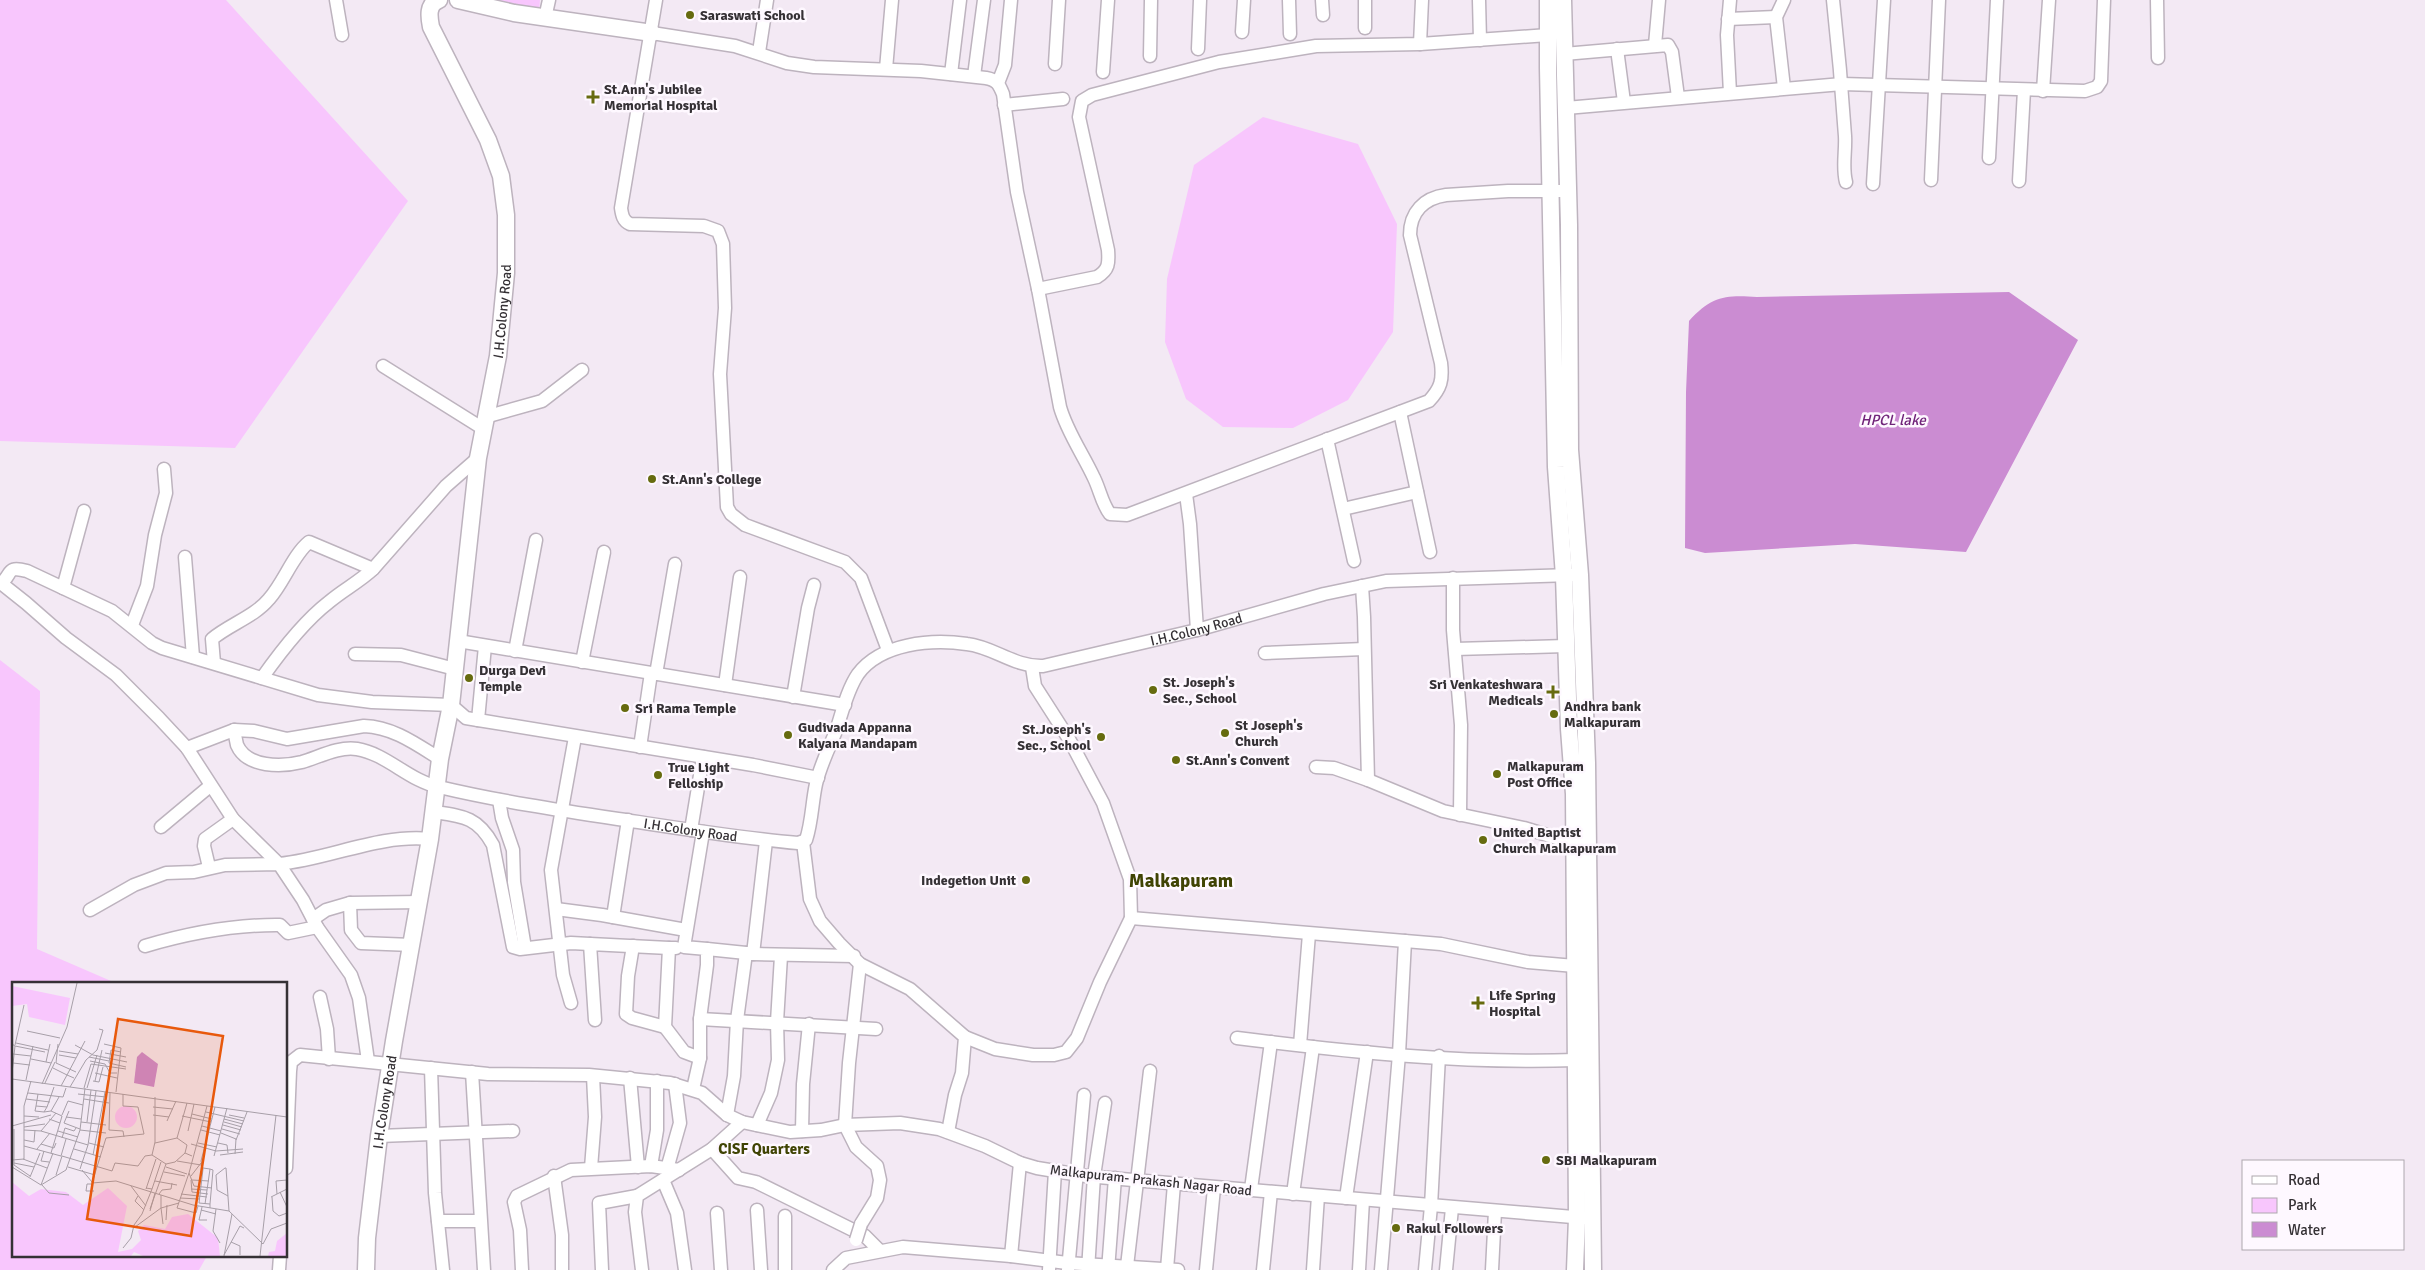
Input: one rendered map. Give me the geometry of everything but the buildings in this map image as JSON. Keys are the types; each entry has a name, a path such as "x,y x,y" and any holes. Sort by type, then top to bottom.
{"main road":[{"path":"458,0 545,18 652,34"},
{"path":"1548,0 1556,467 1572,576 1586,709 1589,844 1585,1218 1575,1270"},
{"path":"1563,0 1568,191 1572,576 1566,646 1574,794 1576,1060 1585,1218 1593,1270"},
{"name":"I.H.Colony Road","path":"366,1270 367,1238 379,1136 390,1064 420,902 440,759 451,705 478,458 483,422 498,356 506,273 503,188 488,140 431,27 431,3"},
{"path":"1568,709 1586,709"}],"street":[{"path":"336,0 342,35"},
{"path":"545,18 549,0"},
{"path":"656,0 652,34 621,208 622,215 625,222 630,224 704,226 713,228 721,237 724,308 720,374 727,507 731,514 745,524 838,559 854,569 861,578 888,650"},
{"path":"759,52 767,0"},
{"path":"886,69 892,0"},
{"path":"950,74 960,0"},
{"path":"974,76 984,0"},
{"path":"998,83 1004,65 1011,0"},
{"path":"1055,64 1060,0"},
{"path":"1103,72 1108,0"},
{"path":"1150,56 1151,0"},
{"path":"1198,50 1200,0"},
{"path":"1242,32 1244,0"},
{"path":"1289,0 1290,34"},
{"path":"1322,0 1323,16"},
{"path":"1365,0 1365,28"},
{"path":"1420,44 1422,0"},
{"path":"1479,0 1480,40"},
{"path":"1655,45 1659,0"},
{"path":"1730,0 1727,35 1730,93"},
{"path":"1784,0 1776,17 1784,88"},
{"path":"1833,0 1842,84 1846,144 1844,174 1846,182"},
{"path":"1873,184 1884,0"},
{"path":"1931,180 1939,0"},
{"path":"1989,158 1994,89 1997,0"},
{"path":"2043,91 2049,0"},
{"path":"1566,108 1842,84 2085,91 2097,87 2101,81 2104,0"},
{"path":"2157,0 2158,58"},
{"path":"1728,18 1776,17"},
{"path":"652,34 735,46 759,52 787,63 805,66 886,69 974,76 994,79 998,83 1004,105 1016,192 1038,288 1063,420 1094,479 1105,508 1110,514 1126,515 1186,494 1428,401 1439,391 1443,380 1441,363 1410,235 1412,219 1421,204 1437,196 1446,195 1568,191"},
{"path":"1038,288 1097,277 1105,272 1109,265 1108,250 1079,118 1082,101 1092,95 1147,79 1236,59 1316,46 1420,44 1548,34"},
{"path":"1564,54 1655,45 1668,46 1671,48 1678,98"},
{"path":"1617,49 1624,102"},
{"path":"2019,181 2024,90"},
{"path":"1004,105 1063,99"},
{"path":"383,366 483,422 542,401 582,370"},
{"path":"1400,412 1430,552"},
{"path":"1327,439 1354,560"},
{"path":"262,678 276,658 317,613 373,569 446,486 478,458"},
{"path":"132,625 147,586 155,535 166,493 164,469"},
{"path":"1343,509 1417,492"},
{"path":"1186,494 1190,524 1197,630"},
{"path":"63,588 84,511"},
{"path":"515,651 536,540"},
{"path":"214,663 212,639 260,608 284,579 304,546 309,542 314,542 373,569"},
{"path":"582,662 604,552"},
{"path":"185,557 193,657"},
{"path":"640,747 675,564"},
{"path":"368,1061 359,998 354,981 315,923 303,900 279,864 233,819 187,748 116,676 66,638 4,579 16,568 27,571 112,611 132,625 152,643 285,687 318,695 372,702 451,705 466,718 818,778"},
{"name":"I.H.Colony Road","path":"437,787 499,800 697,831 766,840 803,842 807,837 818,778 844,706 858,675 872,660 888,650 933,644 966,644 979,646 1016,663 1032,667 1057,663 1197,630 1324,594 1386,581 1572,576"},
{"path":"725,685 740,577"},
{"path":"1453,578 1455,649 1461,725 1460,815"},
{"path":"793,697 808,608 814,585"},
{"path":"1362,586 1368,780"},
{"path":"458,641 844,706"},
{"path":"478,720 485,646"},
{"path":"1455,649 1566,646"},
{"path":"1265,653 1364,649"},
{"path":"354,654 400,655 455,669"},
{"path":"803,842 806,879 820,921 857,960 910,988 965,1037 995,1049 1033,1055 1054,1055 1066,1052 1077,1038 1100,982 1131,918 1130,879 1103,803 1069,739 1035,686 1032,667"},
{"path":"187,748 234,730 254,731 287,740 364,726 375,726 407,739 440,759"},
{"path":"234,730 238,745 243,753 257,762 292,764 345,749 358,749 381,758 413,778 437,787"},
{"path":"571,1003 563,975 552,862 575,737"},
{"path":"684,947 703,757"},
{"path":"1316,767 1334,768 1368,780 1410,799 1460,815 1524,828 1573,843"},
{"path":"161,827 210,786"},
{"path":"499,800 502,818 513,850 514,882 525,948"},
{"path":"434,812 467,818 479,825 489,838 493,845 513,947 590,944 684,947 749,954 857,960"},
{"path":"209,867 204,846 205,839 233,819"},
{"path":"613,917 628,820"},
{"path":"90,910 144,881 174,871 194,872 209,867 279,864 326,856 380,841 411,837 430,839"},
{"path":"726,1115 734,1076 737,1020 766,840"},
{"path":"145,946 183,934 218,928 276,924 288,932 315,923 326,910 350,903 420,902"},
{"path":"350,903 351,930 361,943 412,945"},
{"path":"556,909 686,930"},
{"path":"1131,918 1441,944 1528,962 1575,966"},
{"path":"1293,1194 1307,1046 1310,934"},
{"path":"1381,1270 1385,1203 1399,1054 1405,941"},
{"path":"590,944 595,1020"},
{"path":"633,946 628,976 626,1014 632,1018 665,1027 684,1052 700,1058"},
{"path":"665,1027 669,948"},
{"path":"288,1133 292,1062 300,1055 528,1076 630,1078 693,1088 700,1058 700,1019 707,965 707,948"},
{"path":"756,1124 771,1093 778,1060 777,1022 781,956"},
{"path":"855,1256 856,1240 861,1224 880,1190 879,1172 873,1161 856,1147 846,1125 857,960"},
{"path":"320,996 327,1029 329,1059"},
{"path":"700,1019 876,1029"},
{"path":"802,1131 803,1084 809,1024"},
{"path":"948,1132 955,1095 962,1073 965,1037"},
{"path":"1237,1038 1367,1052 1522,1061 1576,1060"},
{"path":"1251,1189 1271,1042"},
{"path":"1346,1198 1367,1052"},
{"path":"1425,1270 1431,1206 1439,1056"},
{"path":"432,1068 433,1134 443,1270"},
{"path":"1127,1266 1150,1071"},
{"path":"472,1072 484,1270"},
{"path":"591,1168 596,1117 593,1076"},
{"path":"630,1078 645,1167"},
{"path":"645,1167 657,1130 657,1081"},
{"path":"675,1084 680,1123 670,1173 685,1270"},
{"name":"Malkapuram- Prakash Nagar Road","path":"693,1088 702,1093 726,1115 742,1122 790,1132 846,1125 900,1123 939,1129 985,1146 1020,1163 1054,1171 1214,1188 1251,1189 1385,1203 1585,1218"},
{"path":"1068,1266 1084,1095"},
{"path":"1089,1267 1094,1176 1105,1103"},
{"path":"602,1270 599,1203 637,1196 670,1173 712,1149 742,1122"},
{"path":"379,1136 513,1131"},
{"path":"712,1149 738,1178 756,1182 865,1236 883,1250"},
{"path":"1011,1256 1020,1163"},
{"path":"522,1270 520,1230 514,1198 554,1176 571,1170 645,1167 670,1173"},
{"path":"1050,1265 1054,1171"},
{"path":"554,1176 562,1235 562,1270"},
{"path":"1108,1267 1116,1178"},
{"path":"833,1270 841,1260 903,1247 1011,1256 1029,1264 1089,1267 1127,1266 1172,1270 1174,1184"},
{"path":"1206,1270 1214,1188"},
{"path":"1263,1270 1271,1192"},
{"path":"637,1196 635,1212 642,1270"},
{"path":"1313,1270 1318,1196"},
{"path":"1359,1270 1363,1200"},
{"path":"1446,1270 1452,1208"},
{"path":"757,1210 761,1270"},
{"path":"1492,1270 1495,1211"},
{"path":"717,1213 721,1270"},
{"path":"785,1216 785,1270"},
{"path":"438,1221 480,1221"}],"green space":[{"path":"0,0 226,0 408,201 235,448 0,441"},
{"path":"479,0 540,0 539,12"},
{"path":"1263,117 1358,144 1397,224 1393,332 1348,400 1293,428 1223,427 1186,399 1165,342 1167,279 1194,165"},
{"path":"0,660 40,691 37,949 113,982 12,982 12,1258 206,1258 199,1270 0,1270"}],"water":[{"name":"HPCL lake","path":"2009,292 2078,340 1966,552 1855,544 1705,553 1685,548 1686,392 1689,321 1705,306 1720,299 1736,296"}],"place":[{"name":"Saraswati School","path":"690,15"},
{"name":"St.Ann's Jubilee Memorial Hospital","path":"593,97"},
{"name":"St.Ann's College","path":"652,479"},
{"name":"Durga Devi Temple","path":"469,678"},
{"name":"St. Joseph's Sec., School","path":"1153,690"},
{"name":"Sri Venkateshwara Medicals","path":"1553,692"},
{"name":"Sri Rama Temple","path":"625,708"},
{"name":"Andhra bank Malkapuram","path":"1554,714"},
{"name":"St Joseph's Church","path":"1225,733"},
{"name":"Gudivada Appanna Kalyana Mandapam","path":"788,735"},
{"name":"St.Joseph's Sec., School","path":"1101,737"},
{"name":"St.Ann's Convent","path":"1176,760"},
{"name":"Malkapuram Post Office","path":"1497,774"},
{"name":"True Light Felloship","path":"658,775"},
{"name":"United Baptist Church Malkapuram","path":"1483,840"},
{"name":"Indegetion Unit","path":"1026,880"},
{"name":"Life Spring Hospital","path":"1478,1003"},
{"name":"SBI Malkapuram","path":"1546,1160"},
{"name":"Rakul Followers","path":"1396,1228"}],"district":[{"name":"Malkapuram","path":"1181,880"},
{"name":"CISF Quarters","path":"764,1149"}]}
